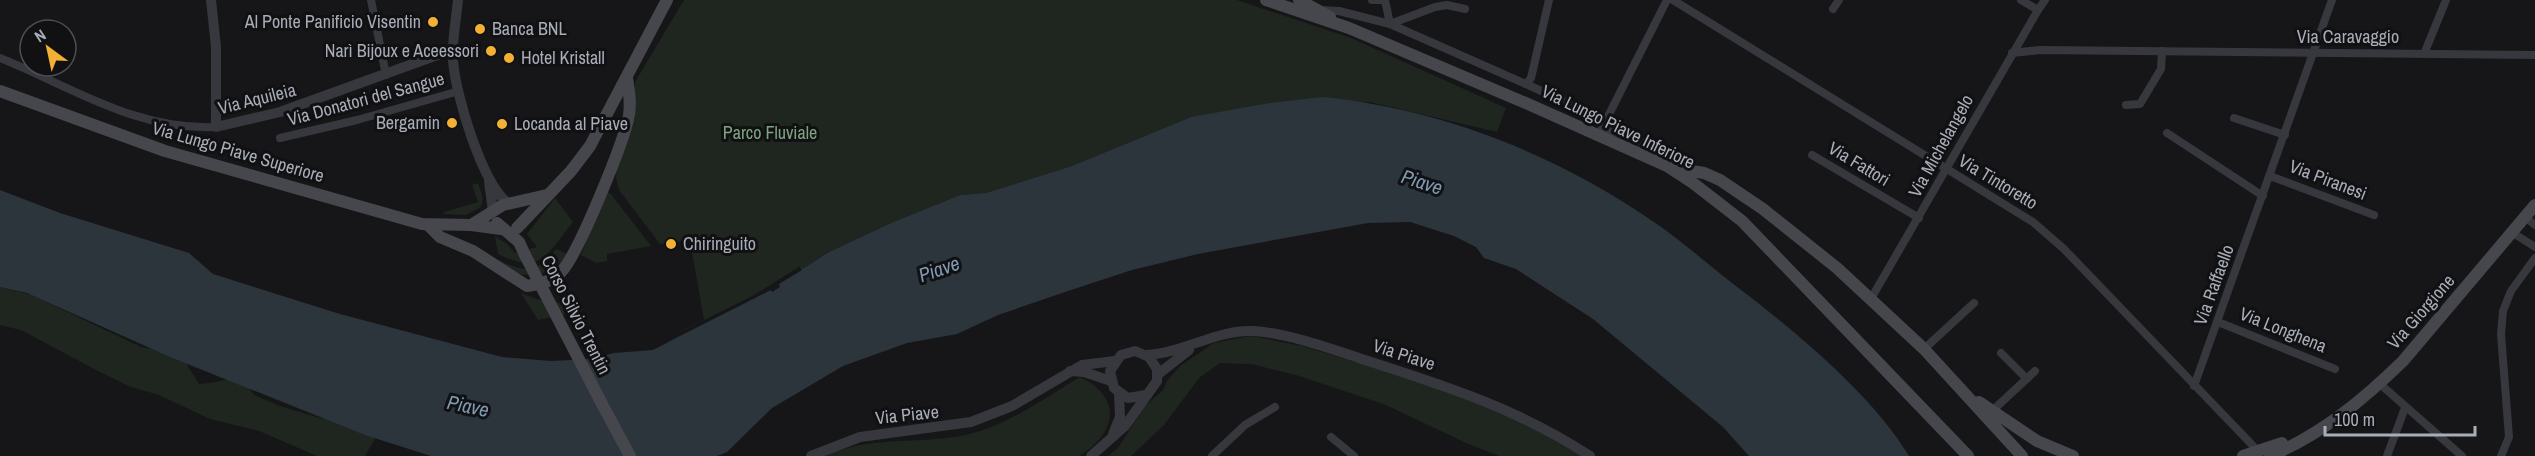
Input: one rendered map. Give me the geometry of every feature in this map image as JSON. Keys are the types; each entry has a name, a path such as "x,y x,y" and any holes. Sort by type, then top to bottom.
{"main road":[{"path":"517,228 571,171 590,146 667,0"},
{"name":"Via Lungo Piave Inferiore","path":"1266,0 1349,28 1600,132 1667,166 1708,193 1742,221 1968,456"},
{"path":"1299,0 1349,28"},
{"path":"441,231 527,286 545,283 555,277 574,255 623,132 630,99 627,78"},
{"name":"Via Lungo Piave Superiore","path":"0,91 165,151 428,225 441,231 471,225 501,229"},
{"path":"1667,166 1704,173 1736,190 1795,233 1872,297 1961,388 2022,456"},
{"path":"471,225 502,205 547,195"},
{"name":"Corso Silvio Trentin","path":"509,204 518,216 519,242 525,255 630,456"},
{"name":"Via Giorgione","path":"2243,456 2264,454 2323,429 2380,384 2403,361 2513,233 2530,221 2535,205"},
{"name":"Corso Silvio Trentin","path":"493,211 501,229 519,242"},
{"path":"1961,388 2037,441 2073,456"}],"street":[{"path":"211,0 216,47 216,127"},
{"path":"371,0 386,75"},
{"name":"Corso Silvio Trentin","path":"458,0 454,49 455,77 489,182 493,211"},
{"path":"1372,0 1384,0 1390,24"},
{"path":"1526,84 1531,78 1549,0"},
{"path":"1652,145 1600,132 1667,0"},
{"name":"Via Tintoretto","path":"1673,0 2033,222 2064,249 2194,386 2264,454"},
{"path":"1833,9 1839,0"},
{"path":"2021,0 2038,10"},
{"name":"Via Michelangelo","path":"1872,297 2012,53 2045,0"},
{"name":"Via Raffaello","path":"2194,386 2264,196 2332,0"},
{"path":"2424,54 2446,0"},
{"path":"1390,24 1436,7 1447,5 1465,9"},
{"path":"1318,10 1339,11 1390,24 1572,105"},
{"name":"Via Aquileia","path":"0,58 126,114 174,127 216,127 266,117 454,49"},
{"name":"Via Caravaggio","path":"2012,53 2040,50 2535,56"},
{"path":"2126,105 2140,104 2161,69 2162,51"},
{"name":"Via Donatori del Sangue","path":"280,138 357,120 459,91"},
{"path":"2234,118 2284,135"},
{"path":"2167,133 2264,196"},
{"name":"Via Fattori","path":"1812,155 1919,218"},
{"name":"Via Piranesi","path":"2270,176 2374,215"},
{"name":"Corso Silvio Trentin","path":"489,182 509,204"},
{"path":"2513,233 2535,247"},
{"path":"2501,456 2510,437 2500,334 2503,311 2511,291 2535,258"},
{"path":"1924,349 1974,303"},
{"name":"Via Longhena","path":"2218,322 2335,369"},
{"name":"Via Piave","path":"1146,355 1164,354 1227,334 1251,331 1339,351 1513,411 1553,432 1590,456"},
{"name":"Via Piave","path":"1157,375 1197,345"},
{"path":"1091,456 1110,440 1125,426 1154,387 1157,375 1154,363 1146,355 1129,352 1115,361 1110,371 1111,381 1119,393 1120,417 1110,440"},
{"path":"2001,353 2027,379"},
{"name":"Via Piave","path":"811,456 860,437 952,426 992,416 1082,365 1115,361"},
{"path":"1070,371 1084,372 1111,381"},
{"path":"1992,411 2035,371"},
{"path":"2380,384 2462,456"},
{"path":"1119,393 1131,398 1146,395"},
{"path":"1212,456 1245,424 1275,407"},
{"path":"2387,456 2405,408"},
{"path":"1331,437 1354,456"}],"green space":[{"name":"Parco Fluviale","path":"684,0 1237,0 1351,38 1506,108 1497,132 1370,102 1191,117 1072,166 986,193 960,195 891,223 827,253 802,270 800,267 754,295 704,320 690,240 660,244 619,190 616,177 618,161 635,118 635,82"},
{"path":"478,183 483,198 481,207 466,215 444,214 444,212 478,202 472,185"},
{"path":"605,193 610,193 651,246 607,254 607,261 596,263 581,255"},
{"path":"555,198 573,222 550,252 534,262 524,263 498,254 495,236 515,253 537,247 527,234"},
{"path":"556,249 568,254 553,268 534,275 516,273 498,260 530,269 542,263"},
{"path":"0,287 32,295 141,347 181,355 199,384 242,380 254,395 280,406 377,435 365,456 317,456 259,431 210,419 159,395 131,387 21,330 0,325"},
{"path":"521,293 550,302 581,301 582,311 538,320"},
{"path":"1251,336 1302,346 1434,386 1527,424 1581,456 1499,456 1386,405 1296,375 1251,364 1220,363 1199,378 1164,425 1131,456 1108,456 1118,448 1145,406 1163,390 1167,381 1180,366 1214,343"},
{"path":"1080,377 1094,385 1103,395 1109,405 1110,416 1101,437 1079,456 825,456 875,443 944,438 977,432 1023,412"}],"water":[{"name":"Piave","path":"1323,97 1409,112 1493,137 1573,173 1611,194 1674,236 1814,350 1877,412 1909,456 1749,456 1723,427 1593,319 1516,269 1484,258 1476,247 1454,236 1410,222 1368,223 1198,254 1132,270 1068,291 998,315 957,334 907,343 843,366 772,408 727,452 717,456 431,456 365,435 170,357 27,293 0,287 0,190 60,213 189,253 213,274 340,314 502,357 551,361 591,359 614,353 653,350 678,337 676,334 754,295 800,266 803,269 827,253 891,223 960,195 986,193 1072,166 1191,117 1270,103"}],"pier":[{"path":"800,266 802,270 779,284 780,287 772,292 771,290 678,337 676,334 754,295"}],"place":[{"name":"Al Ponte Panificio Visentin","path":"433,22"},
{"name":"Banca BNL","path":"480,29"},
{"name":"Narì Bijoux e Aceessori","path":"491,51"},
{"name":"Hotel Kristall","path":"509,58"},
{"name":"Bergamin","path":"452,123"},
{"name":"Locanda al Piave","path":"502,124"},
{"name":"Chiringuito","path":"671,244"}]}
